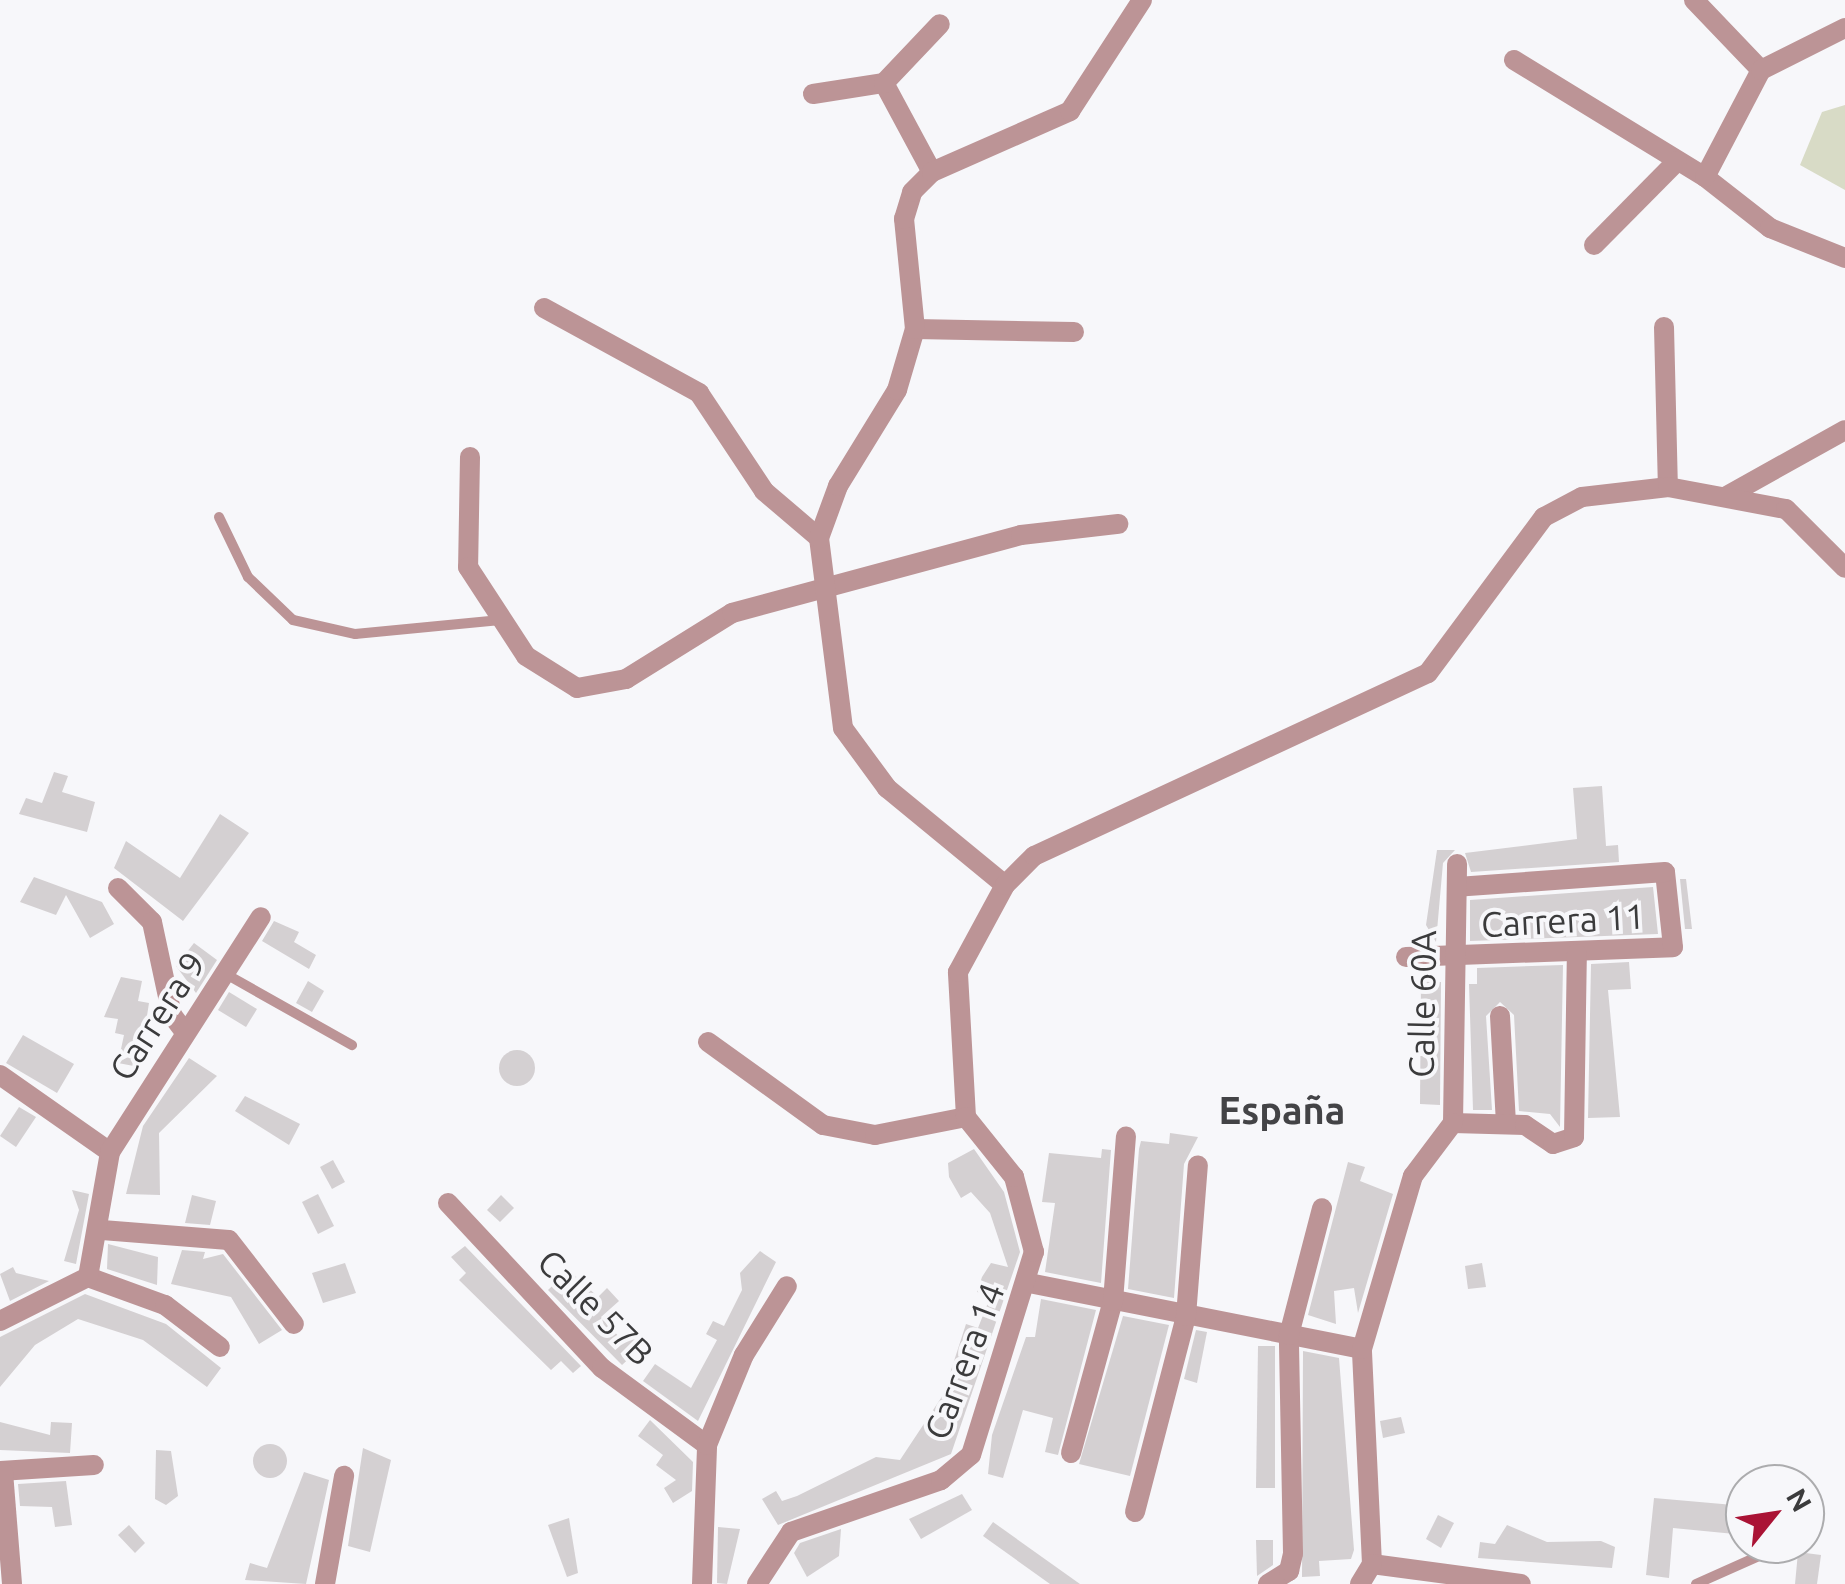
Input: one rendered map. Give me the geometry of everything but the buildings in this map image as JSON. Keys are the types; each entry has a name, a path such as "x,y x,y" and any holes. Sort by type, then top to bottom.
{"street":[{"path":"1005,885 887,788 843,728 823,589 820,538 838,486 897,390 915,329 904,219 912,192 932,172 1070,111 1142,0"},
{"path":"1694,0 1761,70"},
{"path":"812,94 884,82 940,24"},
{"path":"1705,177 1761,70 1845,28"},
{"path":"1514,60 1705,177 1770,228 1845,258"},
{"path":"884,82 932,172"},
{"path":"1594,245 1676,160"},
{"path":"544,308 700,393 764,491 820,538"},
{"path":"1664,327 1668,487"},
{"path":"915,329 1074,332"},
{"path":"1725,498 1845,430"},
{"path":"470,457 466,557 503,620 544,673 577,688 626,679 732,613 1022,536 1118,524"},
{"path":"708,1042 823,1125 875,1135 966,1117 958,972 1005,885 1034,856 1428,673 1544,518 1582,498 1668,487 1786,509 1845,568"},
{"name":"Calle 60A","path":"1452,1123 1457,864"},
{"name":"Carrera 11","path":"1406,957 1577,954 1673,947 1665,872 1458,887"},
{"path":"118,888 152,922 172,1015 184,1031"},
{"name":"Carrera 9","path":"110,1152 184,1031 261,917"},
{"path":"1360,1584 1372,1564 1362,1349 1413,1176 1452,1123 1506,1122 1565,1144 1579,1116 1577,954"},
{"path":"1500,1016 1506,1122"},
{"path":"0,1076 110,1152 102,1230 88,1277"},
{"name":"Carrera 14","path":"757,1584 791,1532 941,1480 970,1455 1029,1283 1028,1213 994,1144 966,1117"},
{"path":"1070,1453 1114,1301 1126,1138"},
{"path":"1135,1512 1186,1316 1198,1165"},
{"name":"Calle 57B","path":"448,1203 602,1368 708,1445"},
{"path":"1268,1584 1289,1571 1293,1553 1288,1335 1322,1208"},
{"path":"102,1230 229,1240 294,1324"},
{"path":"0,1320 88,1277 165,1305 220,1346"},
{"path":"1029,1283 1362,1349"},
{"path":"702,1584 708,1445 744,1355 787,1286"},
{"path":"12,1584 1,1472 94,1465"},
{"path":"326,1584 344,1476"},
{"path":"1372,1564 1521,1584"}],"lane":[{"path":"219,517 248,577 293,620 354,634 503,620"},
{"path":"224,972 352,1045"},
{"path":"1696,1584 1741,1564"}],"green space":[{"path":"1845,105 1845,190 1800,165 1822,112"}],"district":[{"name":"España","path":"1282,1111"}]}
